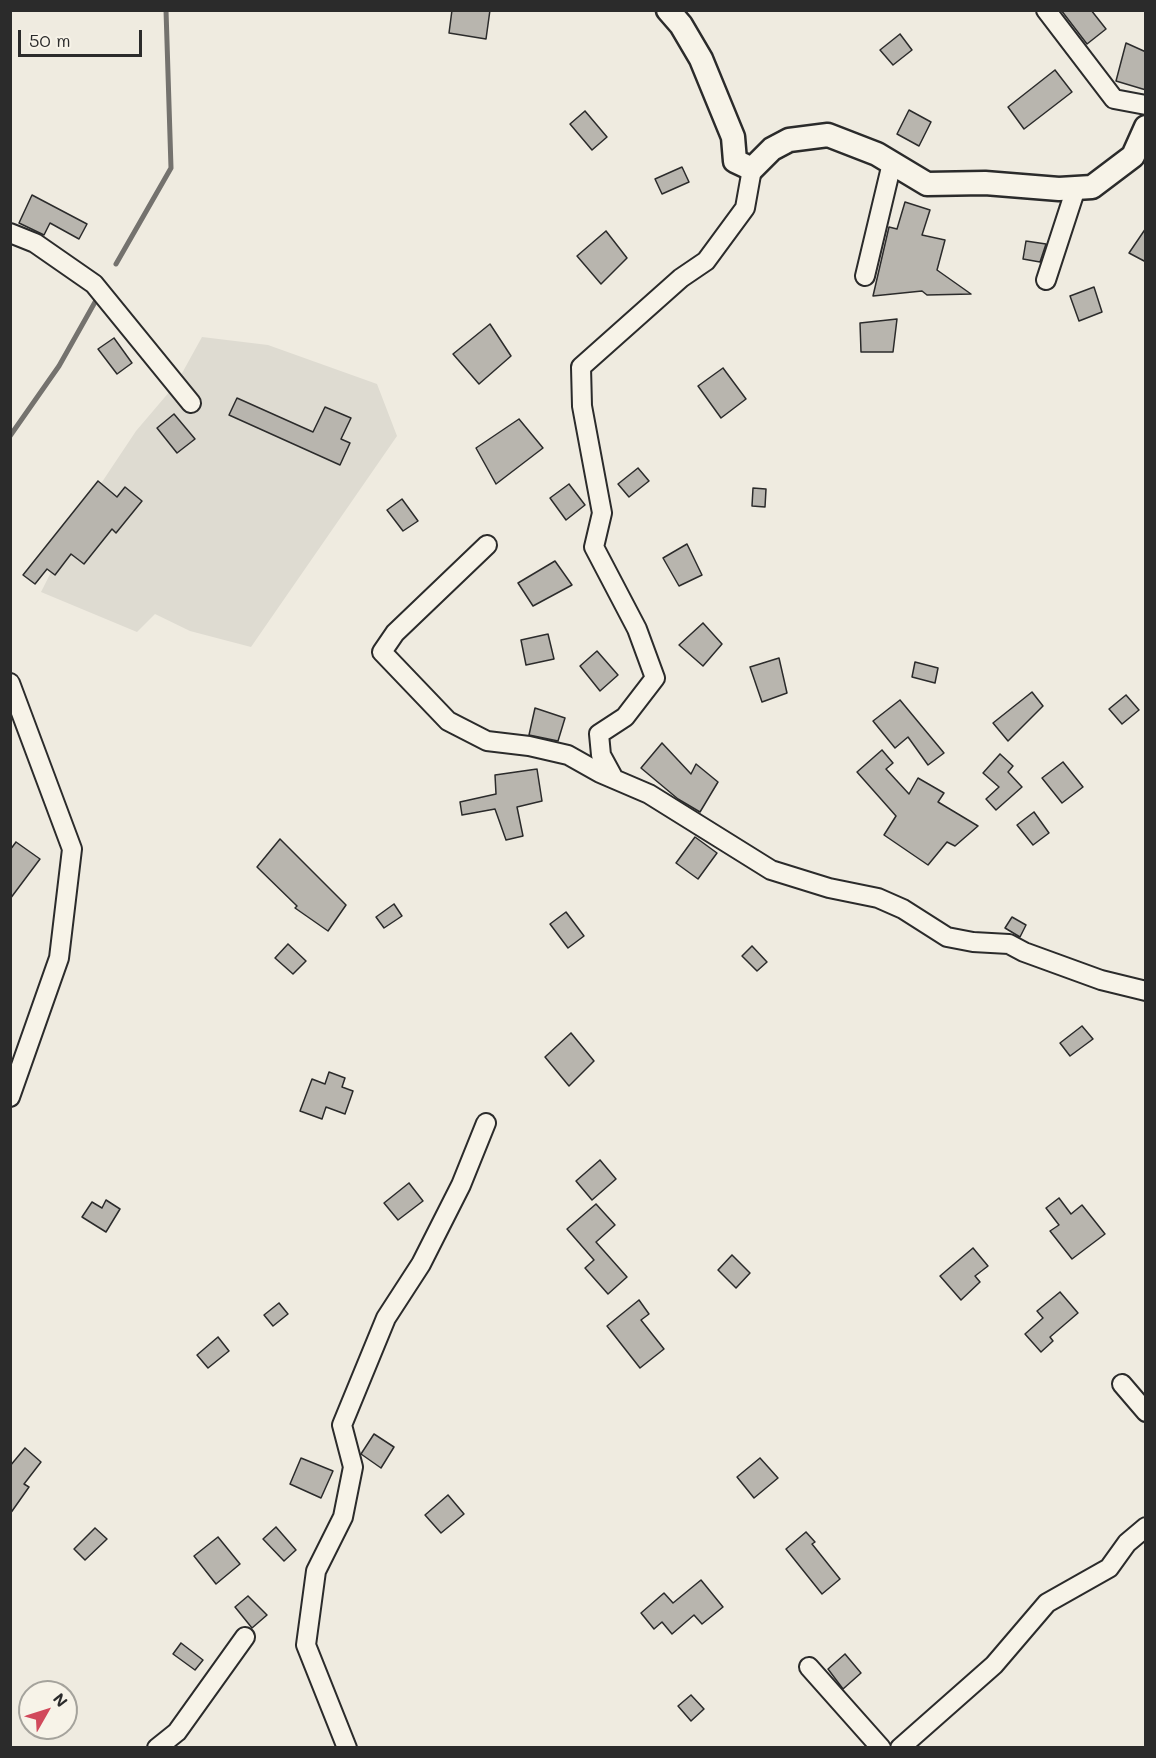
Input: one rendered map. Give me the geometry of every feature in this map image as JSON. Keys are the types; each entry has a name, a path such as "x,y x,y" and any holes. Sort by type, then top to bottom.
{"street":[{"path":"668,10 681,26 701,59 733,137 735,161 752,169"},
{"path":"1046,10 1114,99 1146,105"},
{"path":"613,777 601,755 599,734 625,717 655,678 637,629 594,547 602,513 582,406 581,367 681,278 706,261 745,208 752,169 772,149 789,140 828,135 877,154 927,184 985,183 1076,188 1092,187 1133,156 1146,127"},
{"path":"865,276 892,162"},
{"path":"1046,280 1076,188"},
{"path":"10,233 35,243 94,284 191,403"},
{"path":"488,545 395,633 382,652 448,721 487,741 529,746 568,755 600,773 649,794 771,870 829,888 878,898 917,917 947,937 973,942 1009,944 1024,952 1101,980 1146,991"},
{"path":"10,683 72,849 59,958 10,1098"},
{"path":"347,1748 306,1645 316,1571 343,1517 353,1467 342,1425 386,1318 421,1264 461,1185 486,1123"},
{"path":"1122,1384 1146,1412"},
{"path":"900,1748 994,1665 1047,1604 1109,1568 1127,1543 1146,1527"},
{"path":"157,1748 177,1732 245,1636"},
{"path":"809,1668 880,1748"}],"shaded area":[{"path":"202,337 268,345 377,384 397,436 251,647 190,631 155,614 137,632 41,592 80,515 136,431 176,384"}],"building":[{"path":"452,10 490,10 486,39 449,33"},
{"path":"1061,10 1091,10 1106,29 1087,44"},
{"path":"900,34 912,50 893,65 880,50"},
{"path":"1126,43 1146,52 1146,90 1116,81"},
{"path":"1055,70 1072,92 1024,129 1008,107"},
{"path":"909,110 931,122 919,146 897,134"},
{"path":"585,111 607,137 592,150 570,124"},
{"path":"682,167 689,182 662,194 655,179"},
{"path":"32,195 87,224 79,239 50,223 44,235 19,223"},
{"path":"905,202 930,210 922,235 945,240 937,270 971,294 927,295 922,291 873,296 889,227 897,229"},
{"path":"1146,228 1146,262 1129,253"},
{"path":"606,231 627,258 601,284 577,256"},
{"path":"1026,241 1046,244 1040,262 1023,259"},
{"path":"1094,287 1102,312 1079,321 1070,296"},
{"path":"897,319 893,352 861,352 860,323"},
{"path":"490,324 511,356 479,384 453,354"},
{"path":"114,338 132,363 117,374 98,349"},
{"path":"723,368 746,399 721,418 698,386"},
{"path":"237,398 313,432 325,407 351,418 341,439 350,443 340,465 229,415"},
{"path":"174,414 195,439 177,453 157,428"},
{"path":"519,419 543,448 496,484 476,448"},
{"path":"638,468 649,481 629,497 618,484"},
{"path":"98,481 117,497 125,487 142,501 116,533 112,529 84,564 71,554 55,575 47,569 35,584 23,575"},
{"path":"569,484 585,505 566,520 550,498"},
{"path":"753,488 766,489 765,507 752,506"},
{"path":"402,499 418,521 403,531 387,510"},
{"path":"687,544 702,575 679,586 663,558"},
{"path":"555,561 572,585 533,606 518,583"},
{"path":"703,623 722,644 703,666 679,645"},
{"path":"548,634 554,659 526,665 521,640"},
{"path":"597,651 618,675 600,691 580,666"},
{"path":"779,658 787,693 762,702 750,667"},
{"path":"915,662 938,668 935,683 912,677"},
{"path":"1032,692 1043,706 1008,741 993,723"},
{"path":"1126,695 1139,710 1122,724 1109,709"},
{"path":"900,700 944,753 928,765 908,737 895,748 873,721"},
{"path":"535,708 565,718 558,741 529,735"},
{"path":"662,743 691,774 696,764 718,782 700,812 678,799 641,768"},
{"path":"882,750 893,763 886,769 909,794 918,778 944,793 938,802 978,826 955,846 947,842 928,865 884,835 896,816 857,772"},
{"path":"1000,754 1013,766 1008,772 1022,787 996,810 986,799 999,787 983,773"},
{"path":"1063,762 1083,787 1062,803 1042,778"},
{"path":"537,769 542,801 517,807 523,836 506,840 495,809 462,815 460,802 496,794 495,775"},
{"path":"1034,812 1049,833 1033,845 1017,825"},
{"path":"695,837 717,853 698,879 676,863"},
{"path":"280,839 346,905 328,931 295,908 297,906 257,867"},
{"path":"16,842 40,859 10,899 10,850"},
{"path":"394,904 402,916 384,928 376,917"},
{"path":"566,912 584,936 568,948 550,924"},
{"path":"1012,917 1026,925 1020,937 1005,928"},
{"path":"288,944 306,961 293,974 275,958"},
{"path":"752,946 767,962 757,971 742,956"},
{"path":"1082,1026 1093,1039 1070,1056 1060,1043"},
{"path":"571,1033 594,1061 569,1086 545,1057"},
{"path":"329,1072 345,1078 342,1087 353,1091 345,1114 326,1107 322,1119 300,1111 312,1079 325,1084"},
{"path":"600,1160 616,1179 592,1200 576,1181"},
{"path":"409,1183 423,1201 398,1220 384,1203"},
{"path":"1059,1198 1071,1214 1082,1205 1105,1234 1072,1259 1050,1231 1059,1225 1046,1208"},
{"path":"106,1200 120,1209 106,1232 82,1217 92,1202 102,1208"},
{"path":"596,1204 615,1225 596,1242 627,1277 608,1294 585,1268 594,1260 567,1229"},
{"path":"973,1248 988,1266 975,1276 980,1282 961,1300 940,1276"},
{"path":"732,1255 750,1273 736,1288 718,1270"},
{"path":"1060,1292 1078,1313 1050,1337 1053,1341 1041,1352 1025,1334 1043,1318 1037,1311"},
{"path":"639,1300 649,1314 641,1320 664,1349 640,1368 607,1326"},
{"path":"279,1303 288,1314 273,1326 264,1315"},
{"path":"218,1337 229,1351 208,1368 197,1355"},
{"path":"374,1434 394,1447 381,1468 361,1454"},
{"path":"25,1448 41,1462 24,1484 29,1487 10,1514 10,1466"},
{"path":"301,1458 333,1471 321,1498 290,1484"},
{"path":"760,1458 778,1478 754,1498 737,1477"},
{"path":"448,1495 464,1514 441,1533 425,1515"},
{"path":"276,1527 296,1550 284,1561 263,1539"},
{"path":"95,1528 107,1539 85,1560 74,1549"},
{"path":"806,1532 815,1542 812,1544 840,1579 822,1594 786,1549"},
{"path":"218,1537 240,1564 216,1584 194,1556"},
{"path":"701,1580 723,1607 702,1624 694,1615 672,1634 662,1622 654,1629 641,1613 664,1593 673,1603"},
{"path":"248,1596 267,1615 252,1628 235,1607"},
{"path":"181,1643 203,1660 195,1670 173,1654"},
{"path":"845,1654 861,1673 843,1689 828,1669"},
{"path":"691,1695 704,1709 691,1721 678,1706"}],"waterway":[{"path":"116,264 171,168 166,10"},
{"path":"10,436 59,366 99,295"}]}
